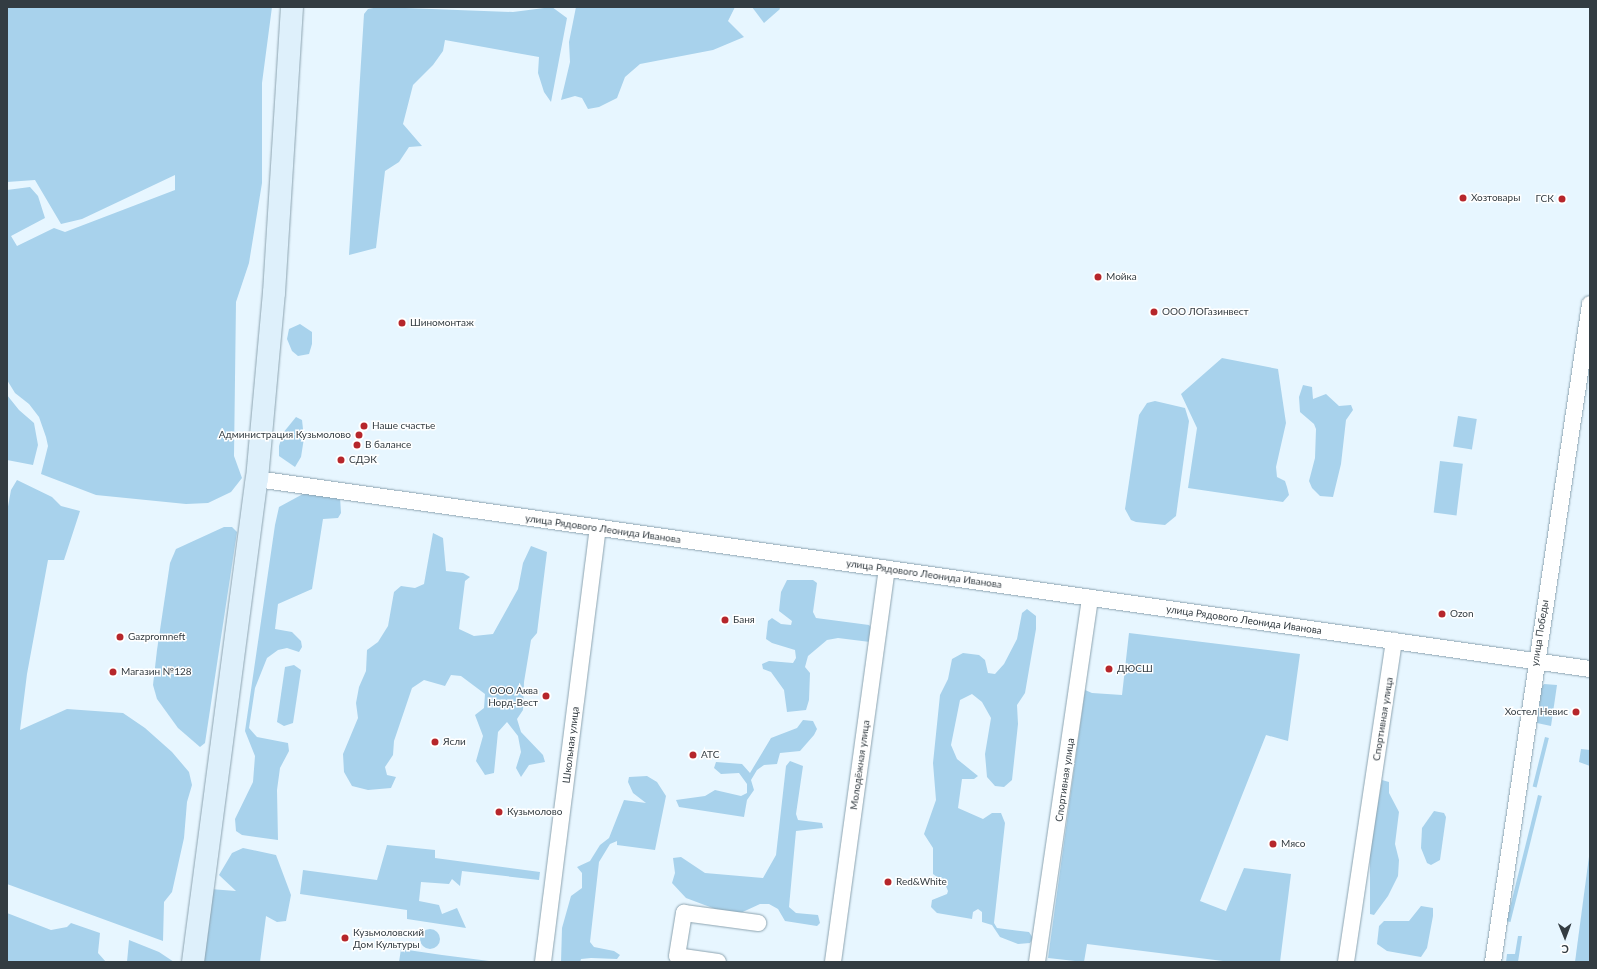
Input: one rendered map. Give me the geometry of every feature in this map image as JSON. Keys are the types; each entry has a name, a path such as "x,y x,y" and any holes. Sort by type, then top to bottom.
{"main road":[{"path":"193,962 257,479 274,292 292,7"}],"street":[{"name":"улица Победы","path":"1493,962 1536,661 1590,304"},
{"name":"улица Рядового Леонида Иванова","path":"257,479 1590,669"},
{"name":"Школьная улица","path":"544,962 598,528"},
{"name":"Молодёжная улица","path":"832,962 887,569"},
{"name":"Спортивная улица","path":"1038,962 1090,598"},
{"name":"Спортивная улица","path":"1346,962 1394,641"},
{"path":"718,962 677,956 684,913 758,923"}],"shaded area":[{"path":"7,7 272,7 262,83 262,183 249,263 236,302 234,456 242,478 231,492 208,503 186,504 96,495 41,474 48,446 39,417 29,404 15,393 7,380 7,190 30,187 38,196 45,218 11,236 17,246 54,228 65,232 175,190 175,175 82,219 61,224 35,180 7,182"},
{"path":"379,7 513,12 552,7 567,18 551,102 544,92 538,73 539,57 445,40 443,51 433,65 413,85 403,124 422,146 409,147 399,162 385,171 376,248 349,255 364,14 368,9"},
{"path":"576,7 735,7 728,21 744,37 713,50 640,64 625,77 617,98 599,107 588,109 582,98 575,96 561,100 570,62 569,42"},
{"path":"752,7 779,7 780,9 764,23"},
{"path":"300,324 312,332 312,344 309,354 298,356 292,351 287,339 289,329"},
{"path":"1222,358 1278,369 1286,423 1276,467 1277,477 1285,481 1289,495 1283,502 1188,488 1197,428 1181,394"},
{"path":"1303,385 1312,387 1313,399 1326,394 1339,406 1351,405 1353,410 1346,420 1341,464 1333,497 1320,496 1312,488 1309,481 1315,458 1316,429 1314,424 1300,412 1299,397"},
{"path":"7,395 19,410 34,423 38,445 33,465 7,460"},
{"path":"1155,401 1185,408 1189,421 1176,516 1165,525 1136,522 1131,520 1125,509 1139,415 1147,403"},
{"path":"1458,416 1477,419 1472,450 1453,447"},
{"path":"296,417 302,420 304,438 301,457 295,467 279,456 279,446 283,433"},
{"path":"1440,461 1463,464 1456,515 1434,513"},
{"path":"17,480 52,497 61,506 80,511 64,560 48,560 27,674 20,730 67,709 123,713 145,728 172,752 189,772 192,785 187,802 184,838 172,892 164,902 163,941 7,884 7,512 11,490"},
{"path":"318,493 340,497 341,513 338,518 323,519 312,589 278,604 275,629 292,632 301,641 302,647 299,652 287,648 278,650 267,658 255,688 249,728 257,737 288,743 289,751 280,768 277,790 278,840 242,835 236,831 235,819 253,782 255,756 245,731 275,525 279,507 303,494"},
{"path":"224,527 232,527 237,532 205,743 200,747 178,728 157,699 153,685 170,563 176,549"},
{"path":"433,533 443,538 446,571 463,573 470,577 465,581 459,629 474,636 493,634 518,589 523,563 531,546 547,552 537,633 531,640 524,682 523,710 517,719 521,732 543,755 545,762 529,765 521,777 516,768 521,752 518,736 507,722 498,732 494,773 485,775 476,761 483,736 475,715 484,708 485,694 461,676 451,675 445,686 424,680 412,688 394,741 393,755 385,767 387,775 396,777 391,788 368,790 352,786 344,772 343,754 358,718 356,703 359,687 366,671 367,650 378,642 388,626 394,592 401,586 415,588 424,584"},
{"path":"787,580 813,580 817,583 813,612 816,618 869,625 873,630 870,642 838,638 827,640 808,656 805,667 810,673 809,700 806,710 787,712 784,690 771,672 763,669 762,664 769,661 793,663 796,658 795,650 772,643 766,639 768,621 772,618 781,624 791,625 792,621 779,611 781,592"},
{"path":"1027,609 1036,616 1036,629 1025,693 1017,705 1018,724 1012,780 1004,787 995,786 987,777 985,754 991,718 982,702 972,694 960,700 951,745 957,759 978,776 974,779 962,779 958,808 983,819 992,813 1001,813 1005,823 994,923 997,928 1029,932 1033,938 1030,943 1018,944 1000,937 992,925 982,922 982,912 978,909 973,912 972,919 937,913 931,907 932,900 947,894 948,891 944,882 933,874 933,848 924,834 936,800 933,763 940,695 948,679 952,659 963,653 979,655 985,660 988,673 995,674 1004,664 1017,639 1022,613"},
{"path":"1129,633 1300,654 1288,741 1266,735 1200,901 1226,911 1244,868 1291,874 1280,962 1231,962 1087,944 1084,962 1048,958 1085,690 1092,693 1122,695"},
{"path":"294,665 301,670 293,723 284,726 277,722 285,667"},
{"path":"1544,684 1557,685 1551,726 1537,723 1541,688"},
{"path":"803,720 813,721 817,729 814,735 800,751 780,753 777,764 764,765 757,770 751,780 754,790 747,800 744,817 679,807 676,800 705,796 715,790 741,796 747,793 747,784 739,773 721,774 714,768 716,762 742,764 750,773 771,738 797,728"},
{"path":"1545,737 1549,738 1537,787 1533,786"},
{"path":"1581,749 1590,750 1590,766 1579,762"},
{"path":"790,761 803,766 796,814 798,820 822,823 823,828 796,831 789,907 796,913 818,915 820,923 817,926 785,921 778,909 769,904 760,904 734,916 686,898 672,883 675,873 673,858 681,857 705,873 763,878 776,855 786,766"},
{"path":"647,776 657,782 666,796 655,850 617,845 617,841 610,844 599,862 590,942 594,947 614,951 620,955 617,959 591,958 581,959 580,962 561,962 562,928 571,896 582,888 582,873 577,867 590,861 600,845 609,838 624,800 646,803 633,793 628,782 629,777"},
{"path":"1382,780 1389,782 1389,793 1399,812 1395,844 1399,860 1398,876 1388,896 1374,915 1370,914 1370,848"},
{"path":"1538,795 1542,796 1510,922 1507,921"},
{"path":"1434,811 1444,813 1446,817 1440,860 1431,865 1427,863 1421,848 1422,828"},
{"path":"387,845 435,850 435,858 540,872 539,880 462,871 460,886 452,879 449,884 421,882 419,901 439,905 442,914 457,908 466,928 407,919 407,910 300,894 303,870 377,880"},
{"path":"243,848 276,855 291,895 286,921 277,922 266,916 260,962 203,962 210,889 236,891 219,875 232,853"},
{"path":"1590,849 1590,962 1575,962"},
{"path":"1421,906 1433,908 1433,916 1427,948 1421,957 1387,951 1377,944 1379,926 1384,921 1409,921"},
{"path":"7,913 51,930 67,927 71,923 100,933 98,953 106,962 7,962"},
{"path":"430,929 437,932 440,939 437,946 430,949 423,946 420,939 423,932"},
{"path":"1518,936 1522,936 1518,962 1506,962 1507,954 1515,954"},
{"path":"129,940 159,952 174,962 127,962"},
{"path":"401,949 442,955 497,962 399,962"}],"place":[{"name":"Хозтовары","path":"1463,198"},
{"name":"ГСК","path":"1562,199"},
{"name":"Мойка","path":"1098,277"},
{"name":"ООО ЛОГазинвест","path":"1154,312"},
{"name":"Шиномонтаж","path":"402,323"},
{"name":"Наше счастье","path":"364,426"},
{"name":"Администрация Кузьмолово","path":"359,435"},
{"name":"В балансе","path":"357,445"},
{"name":"СДЭК","path":"341,460"},
{"name":"Ozon","path":"1442,614"},
{"name":"Баня","path":"725,620"},
{"name":"Gazpromneft","path":"120,637"},
{"name":"ДЮСШ","path":"1109,669"},
{"name":"Магазин №128","path":"113,672"},
{"name":"ООО Аква Норд-Вест","path":"546,696"},
{"name":"Хостел Невис","path":"1576,712"},
{"name":"Ясли","path":"435,742"},
{"name":"АТС","path":"693,755"},
{"name":"Кузьмолово","path":"499,812"},
{"name":"Мясо","path":"1273,844"},
{"name":"Red&White","path":"888,882"},
{"name":"Кузьмоловский Дом Культуры","path":"345,938"}]}
